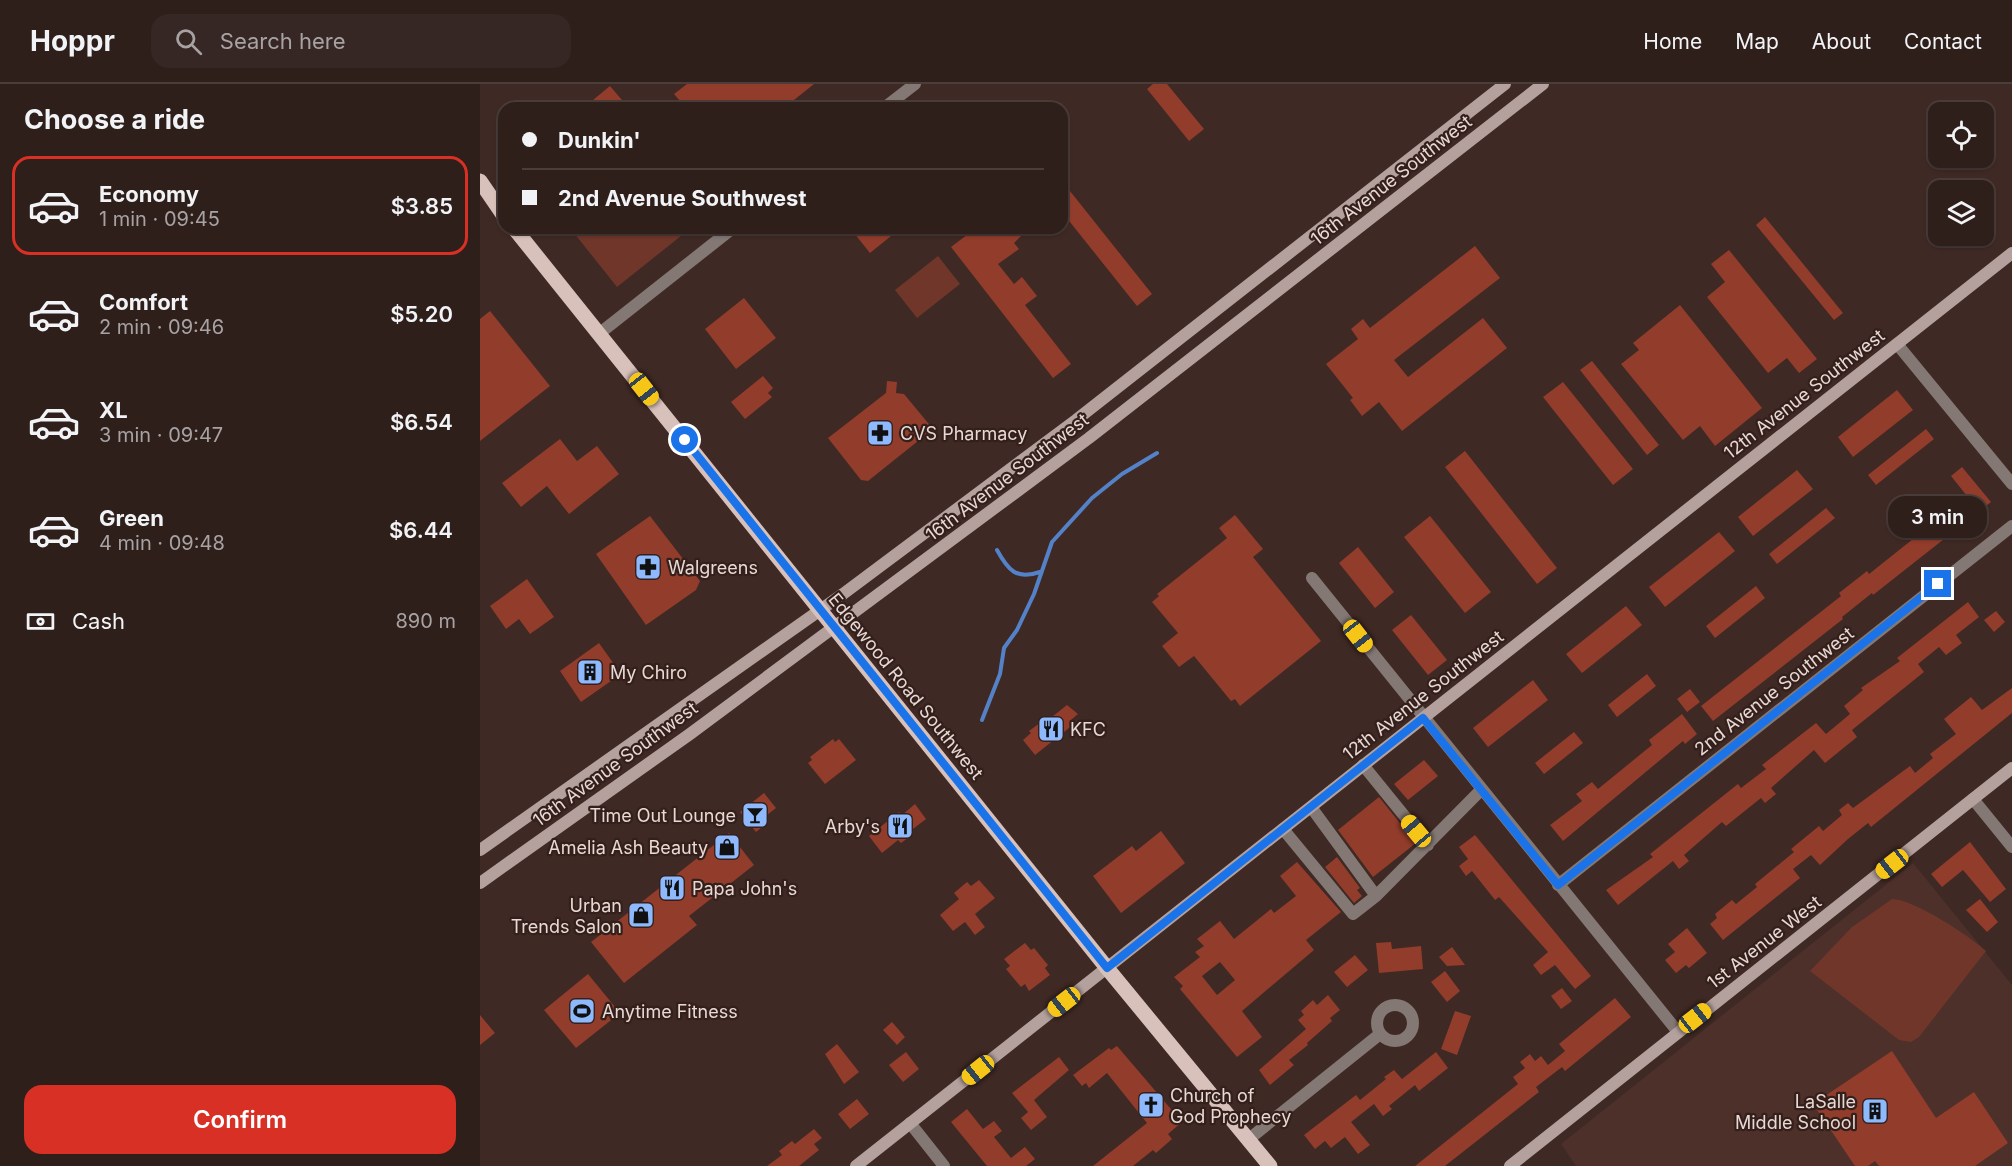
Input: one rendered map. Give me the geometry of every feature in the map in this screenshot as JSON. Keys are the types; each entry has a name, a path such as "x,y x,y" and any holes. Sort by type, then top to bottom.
{"main road":[{"name":"16th Avenue Southwest","path":"480,850 820,611 1076,420 1504,84"},
{"name":"16th Avenue Southwest","path":"480,883 834,628 1089,438 1543,84"},
{"path":"480,181 498,208"},
{"path":"480,191 498,209"},
{"name":"Edgewood Road Southwest","path":"519,234 1107,968 1270,1166"},
{"name":"12th Avenue Southwest","path":"856,1166 2012,253"},
{"name":"1st Avenue West","path":"1510,1166 2012,768"}],"street":[{"path":"892,102 915,84"},
{"path":"600,333 725,234"},
{"path":"1897,344 2012,484"},
{"name":"2nd Avenue Southwest","path":"1558,885 2012,526"},
{"path":"1312,578 1678,1032"},
{"path":"1364,765 1428,845"},
{"path":"1283,829 1353,914 1376,896 1481,790"},
{"path":"1973,800 2012,848"},
{"path":"1311,807 1376,896"},
{"path":"1249,1139 1380,1034"},
{"path":"910,1123 944,1166"}],"shaded area":[{"path":"575,234 683,234 617,287"},
{"path":"938,256 960,284 917,318 895,290"},
{"path":"1913,863 2012,985 2012,1166 1576,1166 1561,1144"},
{"path":"1892,899 1927,911 1986,951 1919,1037 1911,1042 1899,1040 1810,971 1852,927"}],"building":[{"path":"687,84 814,84 792,102 681,102 674,94"},
{"path":"1153,84 1167,84 1204,129 1189,141 1147,89"},
{"path":"610,86 622,100 620,102 595,102 593,100"},
{"path":"1068,189 1152,294 1137,306 1068,220"},
{"path":"1765,217 1843,313 1834,320 1756,225"},
{"path":"855,234 894,234 870,253"},
{"path":"968,234 1023,234 1014,243 1019,249 998,264 1014,284 1022,277 1037,296 1025,305 1071,364 1053,378 951,247"},
{"path":"1475,246 1500,278 1394,360 1408,377 1483,318 1507,348 1402,431 1379,402 1362,416 1350,400 1353,398 1326,364 1358,339 1351,329 1363,319 1370,328"},
{"path":"1729,250 1817,359 1799,373 1787,358 1768,373 1707,297 1725,282 1711,264"},
{"path":"744,298 776,338 736,369 705,329"},
{"path":"1680,305 1762,408 1715,446 1700,426 1683,440 1621,364 1639,350 1633,343"},
{"path":"490,311 550,386 480,441 480,319"},
{"path":"1592,361 1659,445 1647,455 1580,370"},
{"path":"763,376 773,388 768,393 772,397 745,419 731,402"},
{"name":"CVS Pharmacy","path":"887,381 897,382 896,393 904,394 933,429 868,481 861,480 828,438 886,393"},
{"path":"1563,382 1633,469 1613,485 1543,397"},
{"path":"1897,390 1913,410 1853,457 1838,437"},
{"path":"1926,429 1934,439 1876,485 1868,475"},
{"path":"560,439 577,461 597,446 619,474 569,514 547,486 521,507 502,483"},
{"path":"1465,451 1557,568 1537,584 1445,467"},
{"path":"1962,467 1991,502 1873,595 1872,593 1842,617 1843,619 1713,721 1701,706 1841,596 1839,593 1867,571 1869,574 1967,496 1951,476"},
{"path":"1797,470 1813,489 1753,536 1738,517"},
{"path":"1826,508 1835,518 1777,564 1769,554"},
{"path":"1235,515 1263,549 1253,557 1321,641 1240,706 1235,699 1231,701 1194,656 1179,667 1162,646 1178,633 1152,602 1159,596 1157,594 1227,538 1219,528"},
{"name":"Walgreens","path":"650,516 700,581 696,590 646,625 596,554"},
{"path":"1430,516 1491,592 1465,613 1404,537"},
{"path":"1719,532 1735,551 1665,607 1649,587"},
{"path":"1358,547 1394,592 1375,608 1339,563"},
{"path":"527,579 554,617 530,634 519,619 506,629 490,606"},
{"path":"1756,586 1765,598 1715,638 1706,626"},
{"path":"1968,602 1979,617 1956,635 1962,643 1946,655 1939,647 1918,664 1924,672 1852,730 1857,737 1825,763 1814,750 1771,788 1776,794 1765,803 1761,798 1726,826 1722,822 1684,855 1689,861 1679,869 1673,861 1618,905 1606,890 1653,857 1650,854 1738,784 1741,788 1766,769 1762,765 1816,723 1826,734 1850,714 1844,706 1863,690 1861,688 1900,661 1897,658"},
{"path":"1626,606 1642,625 1582,673 1566,654"},
{"path":"1996,611 2005,622 1994,632 1984,620"},
{"path":"1411,615 1447,660 1428,675 1392,630"},
{"name":"My Chiro","path":"599,643 621,674 581,702 560,671"},
{"path":"1647,674 1656,686 1617,717 1608,705"},
{"path":"1533,680 1548,700 1488,747 1473,728"},
{"path":"2012,688 2012,713 1871,827 1868,823 1820,865 1811,855 1793,869 1800,878 1723,940 1710,924 1717,918 1715,914 1732,900 1736,904 1757,887 1755,884 1794,852 1791,849 1819,826 1823,831 1842,815 1839,810 1848,803 1853,808 1910,766 1915,773 1933,758 1930,754 1956,734 1944,719 1971,697 1982,710"},
{"path":"1690,689 1700,702 1687,712 1677,699"},
{"name":"KFC","path":"1067,705 1078,714 1071,720 1074,724 1035,755 1023,740 1031,733 1029,731 1041,722 1043,724"},
{"path":"1682,714 1697,734 1685,744 1683,741 1563,841 1550,825 1582,801 1576,794 1592,782 1598,789 1652,745 1649,740"},
{"path":"1574,732 1583,743 1544,774 1535,763"},
{"path":"833,739 835,742 839,739 856,760 825,784 808,763 812,760 810,757"},
{"path":"1424,760 1438,776 1408,800 1394,784"},
{"name":"Time Out Lounge","path":"764,793 776,808 762,819 766,824 756,832 740,812"},
{"path":"1379,797 1416,843 1373,877 1338,830"},
{"name":"Arby's","path":"915,804 926,819 909,832 912,835 901,843 898,840 882,853 869,836 899,812 902,815"},
{"path":"1161,831 1185,863 1121,913 1093,876 1132,846 1136,851"},
{"path":"729,833 754,865 689,916 697,925 624,983 591,942"},
{"path":"1475,835 1591,976 1575,989 1555,965 1541,975 1533,965 1548,952 1499,897 1495,900 1472,871 1466,876 1459,866 1468,859 1459,847"},
{"path":"1970,842 2006,889 1990,902 1963,870 1942,887 1931,874"},
{"path":"1337,857 1360,888 1357,890 1362,896 1354,903 1325,867"},
{"path":"1297,862 1341,912 1306,940 1314,950 1242,1011 1262,1037 1237,1057 1180,989 1183,986 1174,977 1200,957 1195,952 1204,946 1197,939 1220,921 1234,939 1271,909 1274,913 1296,896 1280,876","holes":["1220,962 1235,980 1217,995 1202,976"]},
{"path":"979,880 995,898 975,914 985,927 975,935 965,922 953,931 940,915 959,899 954,893 967,882 971,886"},
{"path":"1980,899 1998,922 1987,932 1966,910"},
{"path":"1687,928 1707,953 1689,968 1686,965 1676,973 1665,960 1675,952 1668,944"},
{"path":"1391,942 1392,949 1421,946 1423,969 1379,973 1376,943"},
{"path":"1025,943 1031,950 1034,948 1048,965 1045,968 1050,975 1029,991 1025,984 1021,987 1006,969 1010,966 1004,959"},
{"path":"1452,947 1465,965 1447,966 1439,957"},
{"path":"1355,955 1368,970 1347,987 1334,972"},
{"path":"1445,971 1460,991 1447,1002 1431,982"},
{"name":"Anytime Fitness","path":"588,974 620,1013 576,1048 544,1010"},
{"path":"1562,988 1572,1001 1561,1009 1551,996"},
{"path":"1328,995 1340,1010 1330,1018 1332,1021 1307,1043 1308,1045 1289,1060 1294,1065 1270,1085 1259,1070 1306,1029 1298,1020 1304,1015 1301,1011 1313,1000 1317,1005"},
{"path":"1615,998 1631,1017 1565,1071 1562,1067 1536,1087 1539,1092 1445,1166 1415,1166 1518,1084 1513,1077 1525,1068 1520,1062 1530,1054 1535,1061 1541,1056 1548,1065 1565,1051 1559,1044"},
{"path":"1455,1011 1471,1016 1457,1055 1441,1049"},
{"path":"480,1015 495,1033 480,1045"},
{"path":"892,1022 905,1037 897,1045 883,1030"},
{"path":"837,1044 859,1072 844,1084 825,1054"},
{"name":"Church of God Prophecy","path":"1117,1046 1182,1122 1168,1134 1172,1139 1156,1153 1153,1150 1133,1166 1093,1166 1147,1123 1107,1073 1089,1088 1086,1083 1082,1086 1073,1075 1109,1048 1111,1050"},
{"name":"LaSalle Middle School","path":"1892,1051 1936,1118 1974,1092 2008,1143 1975,1166 1879,1166 1875,1161 1868,1166 1855,1166 1813,1104"},
{"path":"906,1052 919,1069 903,1082 889,1065"},
{"path":"1436,1052 1448,1068 1419,1091 1415,1085 1389,1106 1392,1109 1383,1116 1374,1104 1351,1122 1370,1145 1358,1154 1345,1137 1331,1148 1325,1141 1315,1149 1304,1135 1356,1095 1360,1100 1394,1070 1402,1079"},
{"path":"1059,1057 1069,1070 1034,1100 1047,1117 1031,1130 1021,1118 1028,1112 1012,1093"},
{"path":"857,1099 869,1114 850,1129 838,1114"},
{"path":"967,1109 983,1129 994,1121 1002,1131 994,1137 1011,1158 1025,1147 1035,1159 1026,1166 987,1166 951,1122"},
{"path":"814,1129 822,1138 814,1144 819,1150 799,1166 767,1166 782,1155 779,1151 792,1141 795,1144"}],"waterway":[{"path":"982,720 1000,674 1004,648 1017,630 1034,594 1052,542 1092,498 1122,474 1157,453"},
{"path":"997,550 1014,572 1025,575 1040,572"}],"place":[{"name":"CVS Pharmacy","path":"880,433"},
{"name":"Walgreens","path":"648,567"},
{"name":"My Chiro","path":"590,672"},
{"name":"KFC","path":"1051,729"},
{"name":"Time Out Lounge","path":"755,815"},
{"name":"Arby's","path":"900,826"},
{"name":"Amelia Ash Beauty","path":"727,847"},
{"name":"Papa John's","path":"672,888"},
{"name":"Urban Trends Salon","path":"641,915"},
{"name":"Anytime Fitness","path":"582,1011"},
{"name":"Church of God Prophecy","path":"1151,1105"},
{"name":"LaSalle Middle School","path":"1875,1111"}],"route":[{"path":"685,440 1107,968 1423,718 1558,885 1938,584"}]}
